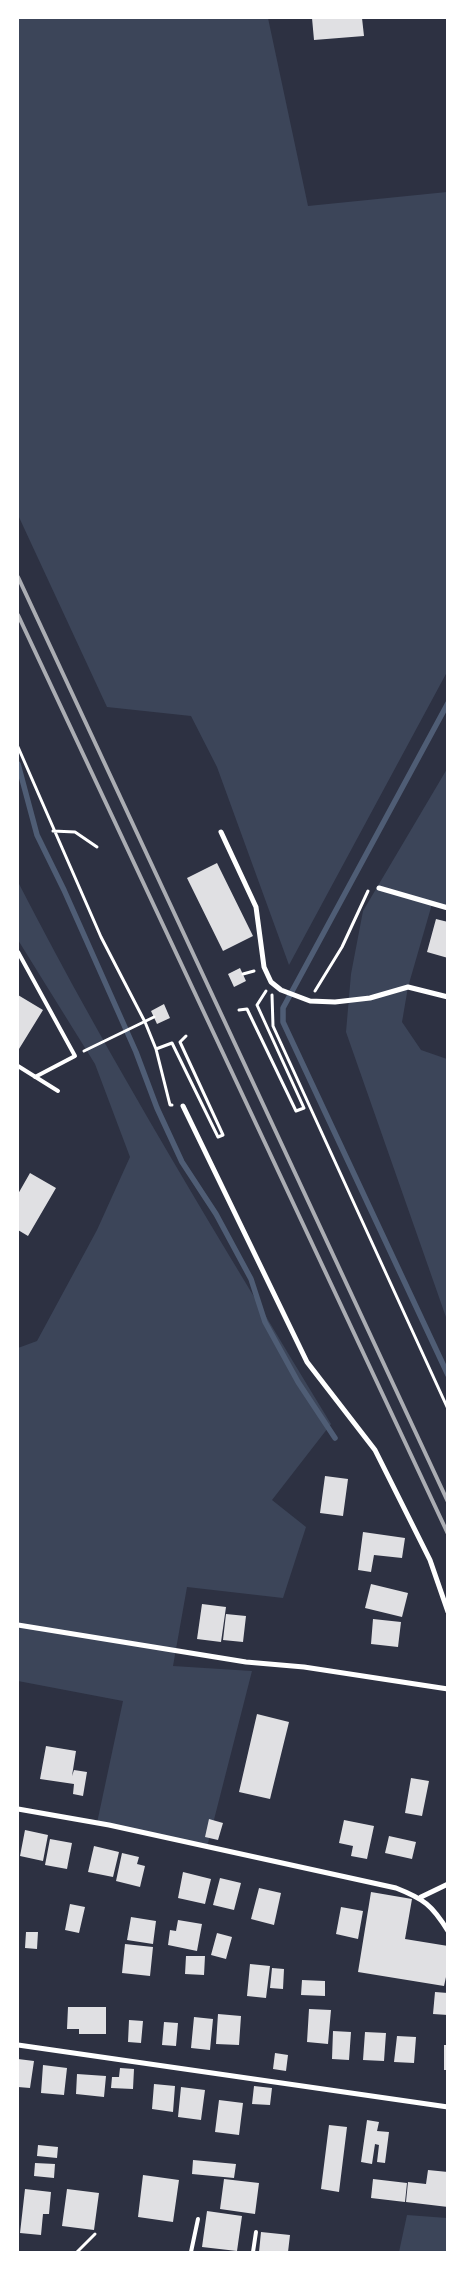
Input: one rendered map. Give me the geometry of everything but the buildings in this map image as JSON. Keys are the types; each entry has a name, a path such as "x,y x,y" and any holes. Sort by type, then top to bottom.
{"street":[{"path":"221,832 256,907 264,967 271,982 281,990 307,1000 335,1002 370,998 408,986 448,998"},
{"path":"379,888 448,908"},
{"path":"183,1106 307,1362 375,1450 430,1560 448,1612"},
{"path":"18,1625 246,1662 314,1669 448,1689"},
{"path":"18,1808 109,1825 396,1888 421,1897 438,1915 448,1931"},
{"path":"421,1897 448,1884"},
{"path":"18,2045 448,2107"}],"lane":[{"path":"18,952 75,1056 35,1077"},
{"path":"18,1066 58,1091"},
{"path":"191,2252 198,2219"},
{"path":"253,2252 256,2232"}],"path":[{"path":"18,747 53,831 101,937 145,1022 156,1049 170,1105 183,1106"},
{"path":"53,831 75,832 97,847"},
{"path":"307,1000 342,947 368,891 379,888"},
{"path":"239,1010 247,1009 296,1111 304,1108 257,1005 271,982"},
{"path":"271,982 272,1026 448,1409"},
{"path":"93,1047 154,1017"},
{"path":"156,1049 172,1043 218,1137 223,1135 180,1042 186,1036"},
{"path":"77,2252 94,2234"}],"shaded area":[{"path":"18,18 268,18 308,206 447,192 447,672 289,965 217,767 191,716 107,707 18,515"},
{"path":"447,769 447,908 432,904 408,987 402,1022 421,1050 447,1059 447,1320 346,1032 351,974 363,911"},
{"path":"18,882 130,1088 331,1424 272,1500 306,1527 283,1598 187,1587 173,1666 252,1671 207,1847 97,1823 123,1701 18,1681 18,1348 37,1341 97,1230 130,1157 95,1064 18,940"},
{"path":"407,2215 447,2218 447,2252 399,2252"}],"waterway":[{"path":"448,703 283,1008 283,1022 448,1375"},
{"path":"18,764 37,835 64,890 136,1052 157,1108 182,1162 216,1214 251,1279 265,1322 298,1382 335,1438"}],"railway":[{"path":"18,577 448,1502"},
{"path":"18,615 448,1534"}]}
